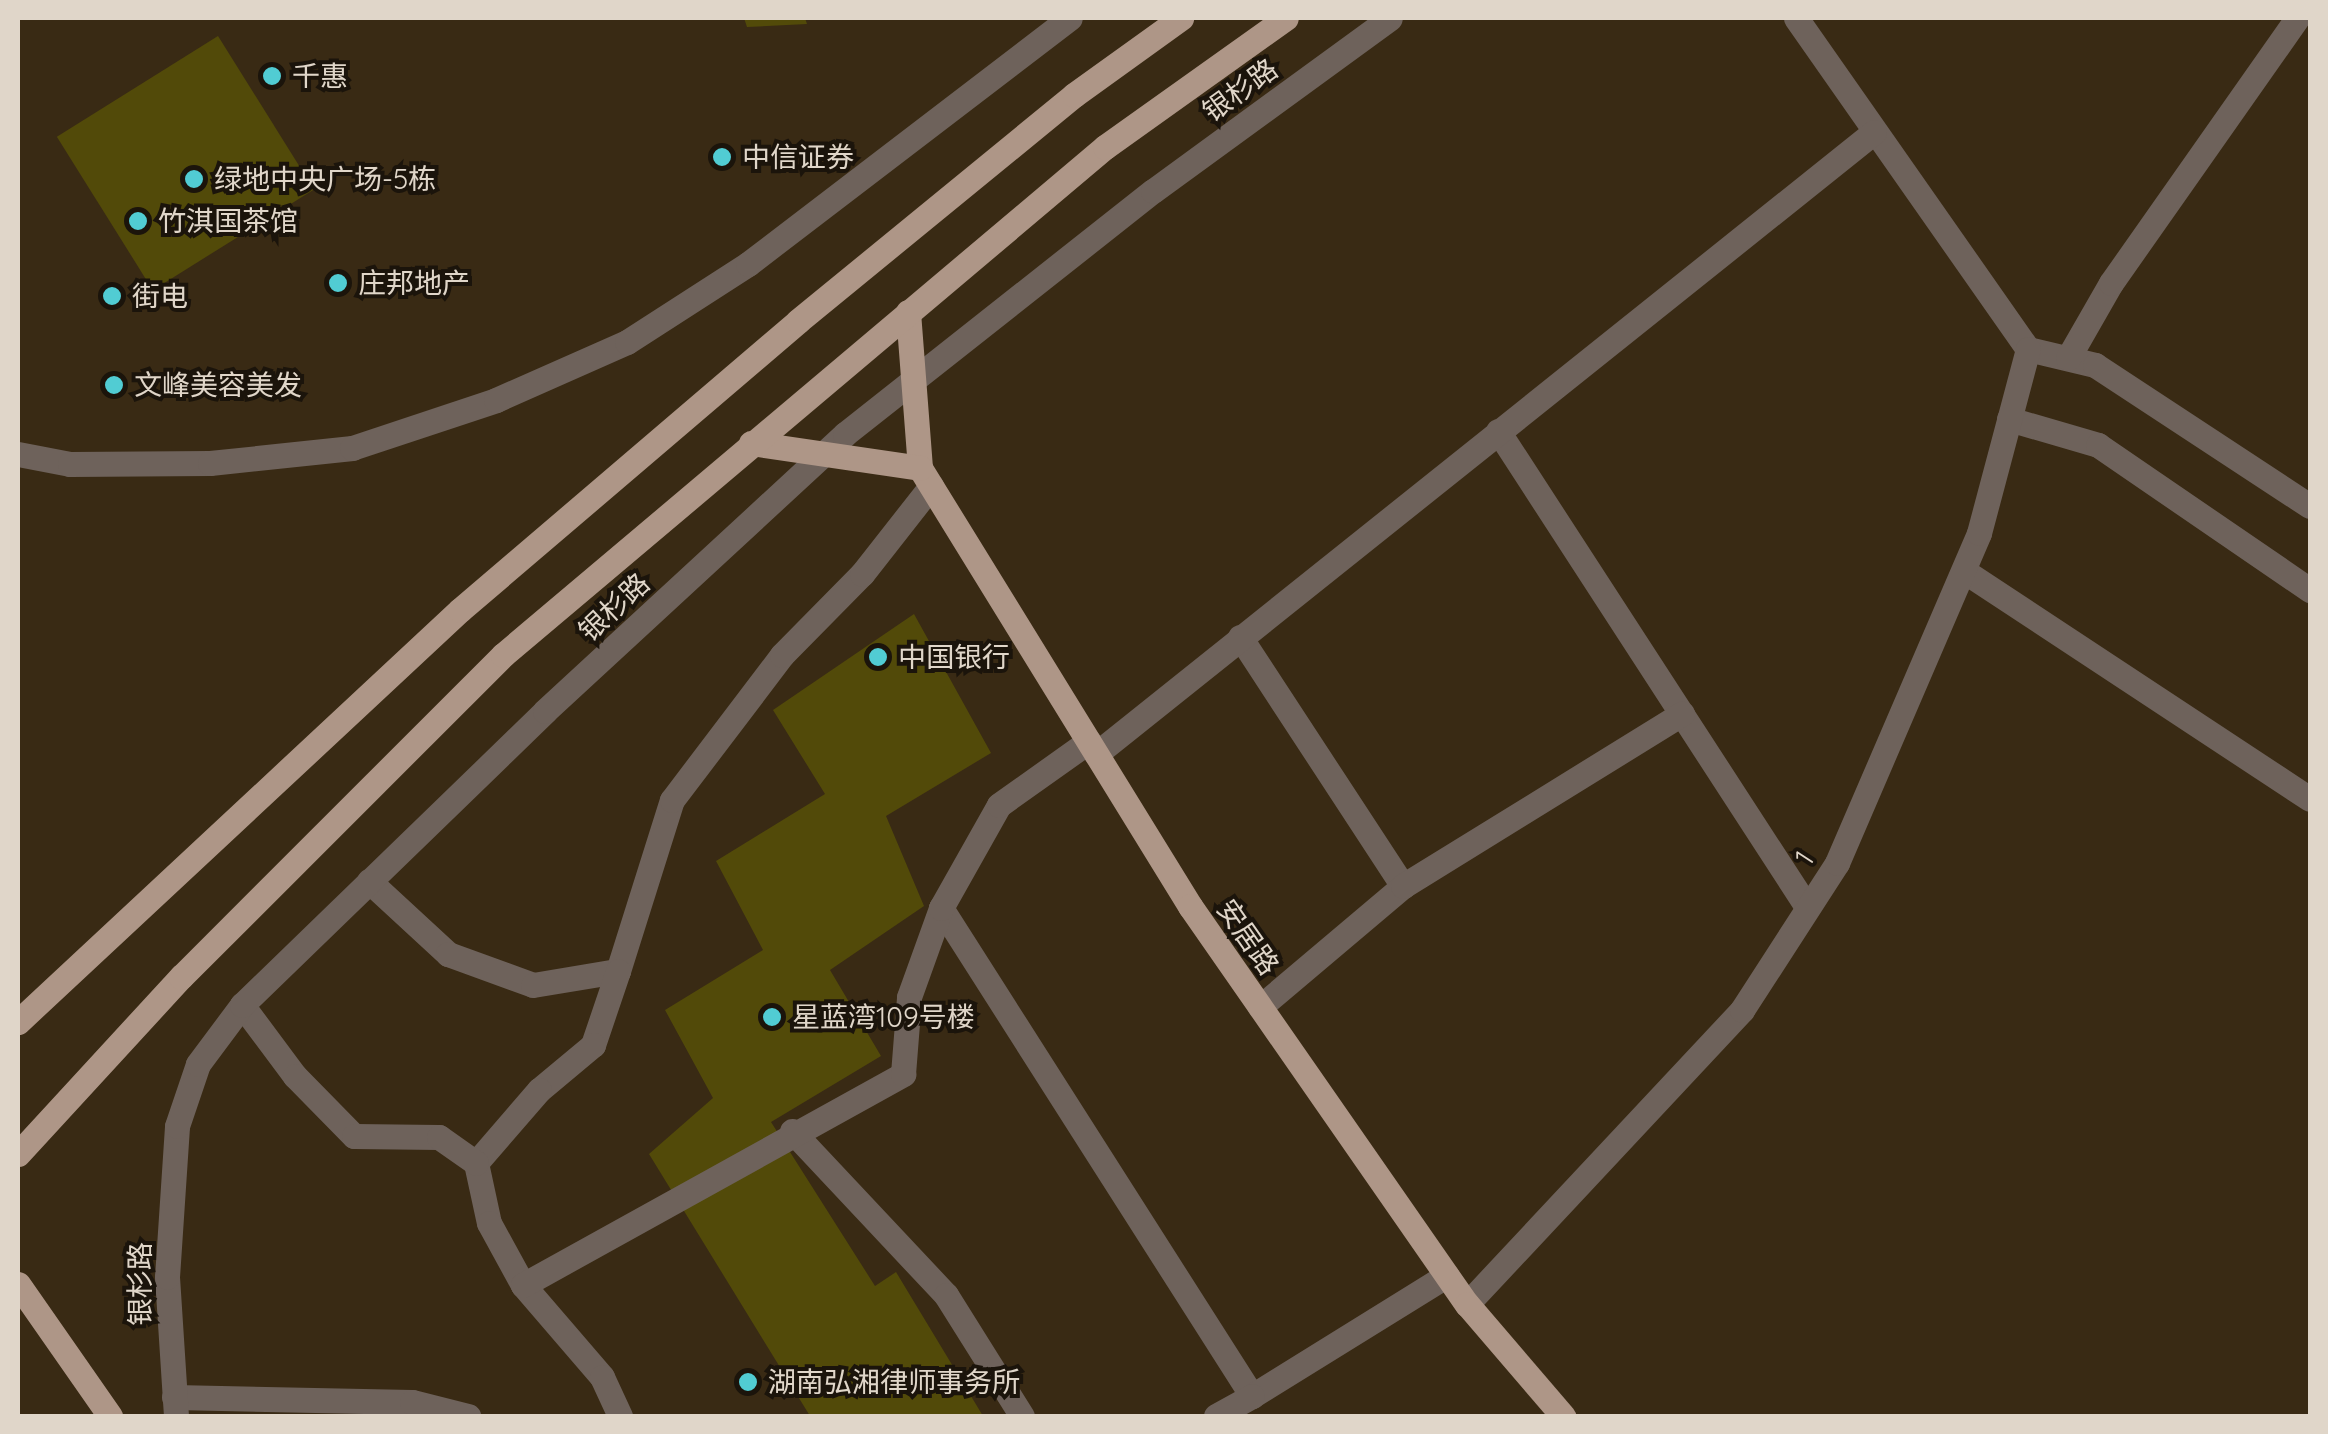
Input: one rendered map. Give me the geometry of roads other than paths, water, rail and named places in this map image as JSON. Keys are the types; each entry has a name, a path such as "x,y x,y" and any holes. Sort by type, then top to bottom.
{"main road":[{"path":"18,1022 460,610 798,321 1074,95 1182,18"},
{"name":"银杉路","path":"18,1154 181,977 503,655 1105,147 1286,18"},
{"path":"751,443 826,452 925,477 908,312"},
{"name":"安居路","path":"925,477 1092,748 1260,1007 1468,1304 1563,1416"},
{"path":"18,1284 110,1416"}],"street":[{"path":"18,454 70,464 192,464 334,450 496,400 626,342 748,264 1070,18"},
{"name":"银杉路","path":"175,1406 167,1277 178,1126 198,1064 242,1005 826,452 1154,191 1390,18"},
{"path":"1796,18 2028,349 2095,364 2310,506"},
{"path":"2068,358 2111,283 2297,18"},
{"path":"523,1286 792,1131 902,1074 908,997 941,908 999,805 1092,748 1240,637 1874,132"},
{"name":"1","path":"1468,1304 1742,1010 1837,862 1964,571 2028,349"},
{"path":"2010,419 2098,445 2310,590"},
{"path":"1498,431 1807,906"},
{"path":"476,1163 540,1090 593,1045 672,800 782,656 862,574 925,477"},
{"path":"1964,571 2308,792"},
{"path":"1240,637 1403,886"},
{"path":"1260,1007 1403,886 1682,714"},
{"path":"370,882 448,954 532,985 618,970"},
{"path":"941,908 1252,1396"},
{"path":"242,1005 295,1076 354,1136 439,1137 476,1163 489,1223 523,1286 602,1377 620,1416"},
{"path":"792,1131 946,1294 1022,1416"},
{"path":"1216,1416 1447,1275"},
{"path":"175,1406 412,1402 468,1416"}],"place":[{"name":"千惠","path":"272,76"},
{"name":"中信证券","path":"722,157"},
{"name":"绿地中央广场-5栋","path":"194,179"},
{"name":"竹淇国茶馆","path":"138,221"},
{"name":"庄邦地产","path":"338,283"},
{"name":"街电","path":"112,296"},
{"name":"文峰美容美发","path":"114,385"},
{"name":"中国银行","path":"878,657"},
{"name":"星蓝湾109号楼","path":"772,1017"},
{"name":"湖南弘湘律师事务所","path":"748,1382"}]}
